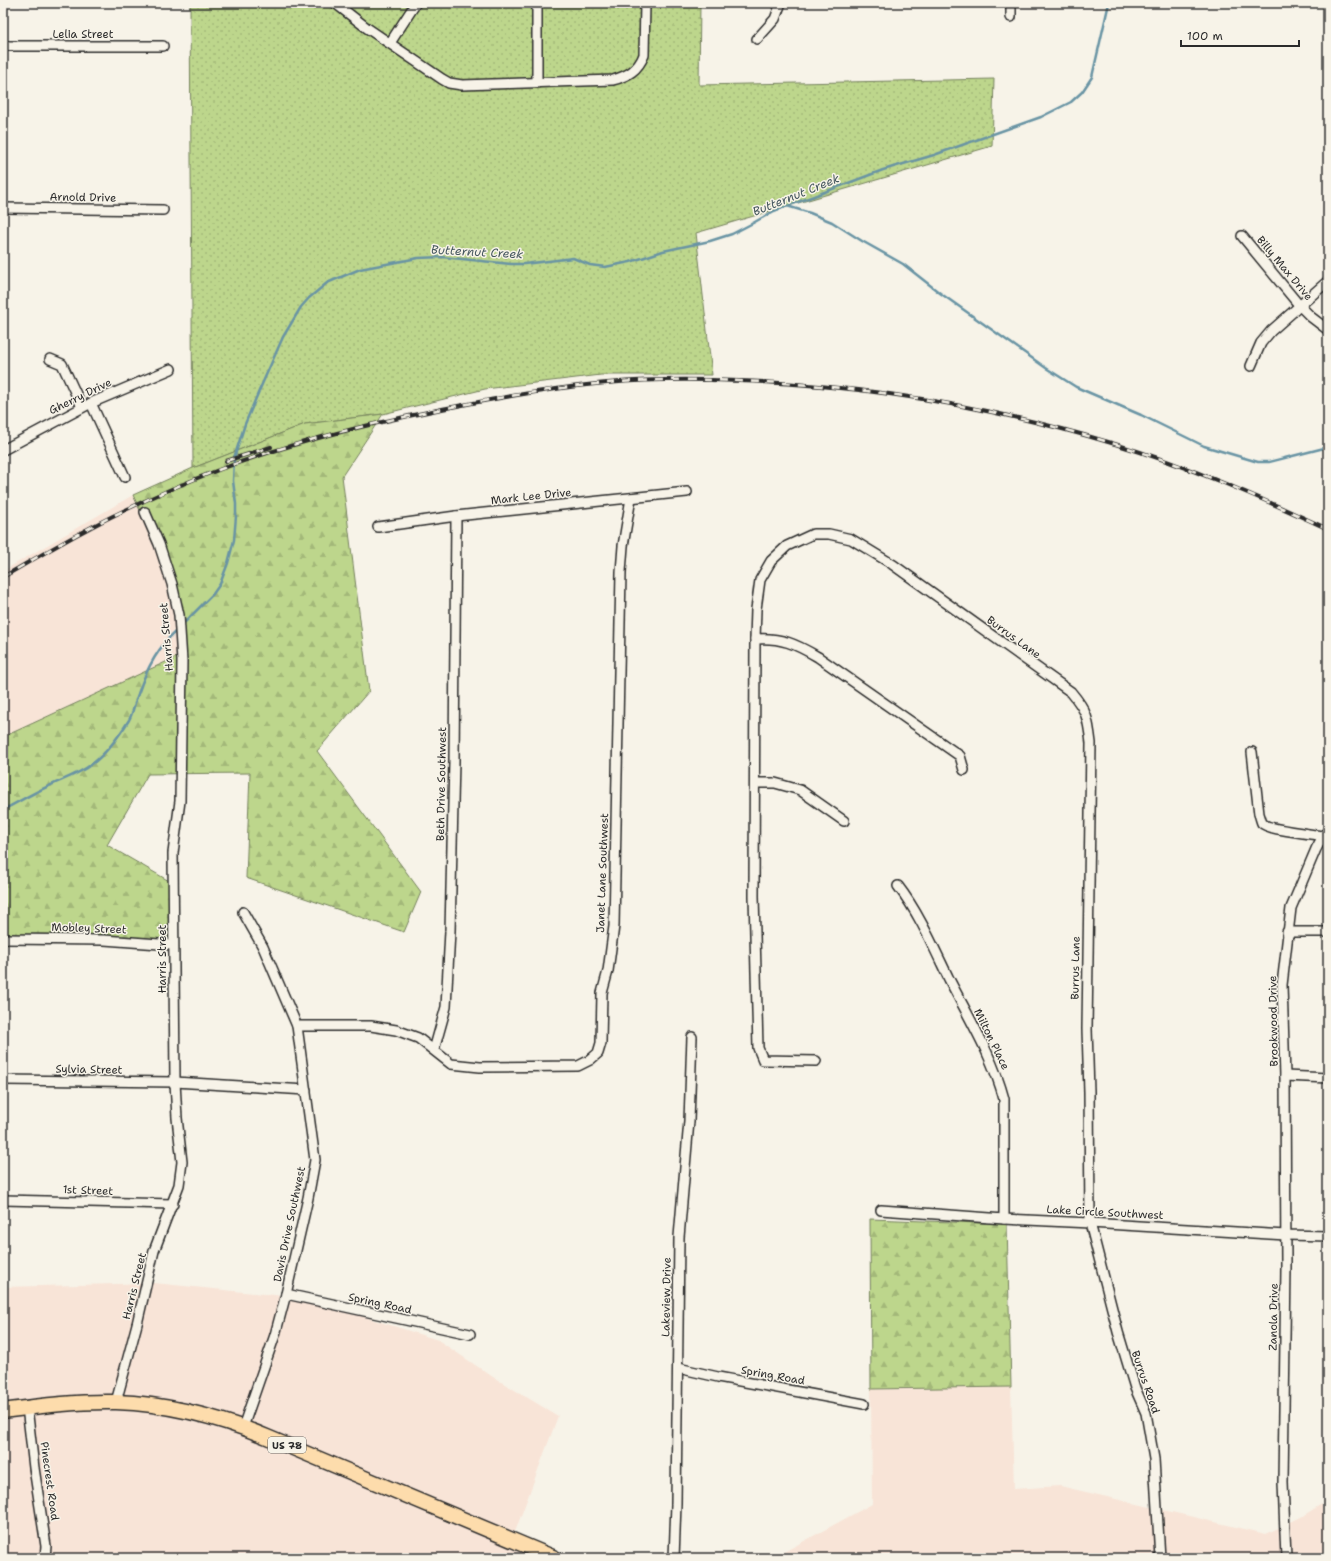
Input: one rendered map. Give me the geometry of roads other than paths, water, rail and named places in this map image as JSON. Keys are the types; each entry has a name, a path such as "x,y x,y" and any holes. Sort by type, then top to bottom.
{"main road":[{"name":"US 78","path":"3,1411 27,1407 89,1402 116,1402 174,1408 211,1417 243,1427 555,1558"}],"street":[{"path":"335,3 442,79 449,83 462,85 613,80 630,74 641,62 644,55 645,3"},
{"path":"390,43 416,3"},
{"path":"537,3 537,83"},
{"path":"757,39 775,19 781,3"},
{"path":"1011,3 1011,17"},
{"name":"Lelia Street","path":"3,46 163,46"},
{"name":"Arnold Drive","path":"3,208 162,210"},
{"name":"Billy Max Drive","path":"1242,236 1299,305 1311,317 1328,330"},
{"path":"1251,366 1265,337 1299,305 1328,281"},
{"path":"50,359 62,364 82,407"},
{"name":"Gherry Drive","path":"3,450 82,407 170,369"},
{"path":"91,403 125,477"},
{"name":"Mark Lee Drive","path":"378,527 456,516 687,492"},
{"name":"Janet Lane Southwest","path":"297,1026 371,1026 396,1030 418,1038 451,1064 480,1067 578,1066 590,1060 598,1052 601,1043 602,993 608,971 614,926 621,572 623,546 631,498"},
{"name":"Harris Street","path":"116,1402 154,1251 179,1185 182,1162 175,1082 173,853 180,801 182,661 178,615 172,584 159,544 145,512"},
{"name":"Beth Drive Southwest","path":"434,1050 446,1007 450,931 454,761 456,516"},
{"name":"Burrus Lane","path":"816,1060 763,1060 758,1048 754,896 755,639 756,609 760,580 771,561 787,546 813,534 829,534 851,539 892,564 1071,692 1082,705 1089,722 1091,743 1086,1029 1089,1092 1090,1223 1095,1240"},
{"path":"755,639 765,638 797,644 818,657 960,756 964,770"},
{"path":"1252,752 1259,814 1262,822 1267,826 1281,829 1326,834"},
{"path":"755,783 775,783 800,790 844,821"},
{"name":"Brookwood Drive","path":"1285,1076 1282,985 1291,908 1304,875 1326,834"},
{"name":"Milton Place","path":"898,886 904,893 923,927 988,1056 1000,1085 1004,1099 1004,1219"},
{"name":"Davis Drive Southwest","path":"243,912 263,947 297,1026 315,1160 308,1198 275,1335 243,1427"},
{"path":"1287,932 1328,932"},
{"name":"Mobley Street","path":"3,939 104,940 173,945"},
{"name":"Lakeview Drive","path":"674,1558 679,1237 689,1121 692,1037"},
{"path":"1285,1076 1328,1078"},
{"name":"Zanola Drive","path":"1285,1076 1286,1267 1283,1482 1286,1558"},
{"name":"Sylvia Street","path":"3,1080 175,1082 306,1090"},
{"name":"1st Street","path":"3,1200 173,1204"},
{"name":"Lake Circle Southwest","path":"881,1210 1004,1219 1286,1235 1328,1236"},
{"name":"Burrus Road","path":"1095,1240 1119,1338 1135,1388 1146,1414 1154,1459 1160,1558"},
{"name":"Spring Road","path":"286,1294 470,1334"},
{"name":"Spring Road","path":"678,1368 718,1377 864,1404"},
{"name":"Pinecrest Road","path":"27,1407 34,1468 46,1538 45,1558"}],"waterway":[{"name":"Butternut Creek","path":"182,625 213,594 220,584 228,563 234,540 236,516 233,481 234,458 245,424 283,337 301,307 327,283 360,269 418,258 442,257 511,264 524,264 573,258 590,265 605,267 630,262 663,251 710,241 732,234 774,211 883,170 934,155 1041,117 1071,102 1082,92 1092,77 1109,3"},
{"path":"787,206 832,222 903,264 940,293 1046,368 1076,387 1141,415 1204,446 1258,462 1269,462 1328,447"},
{"name":"Butternut Creek","path":"3,810 82,771 103,755 129,720 141,685 153,659 158,651 177,630"}],"railway":[{"path":"3,577 89,528 144,501 182,484 276,450 359,427 483,401 586,385 656,380 739,381 835,387 929,400 1023,419 1115,444 1169,462 1250,494 1328,529"},
{"path":"226,461 271,447"}]}
